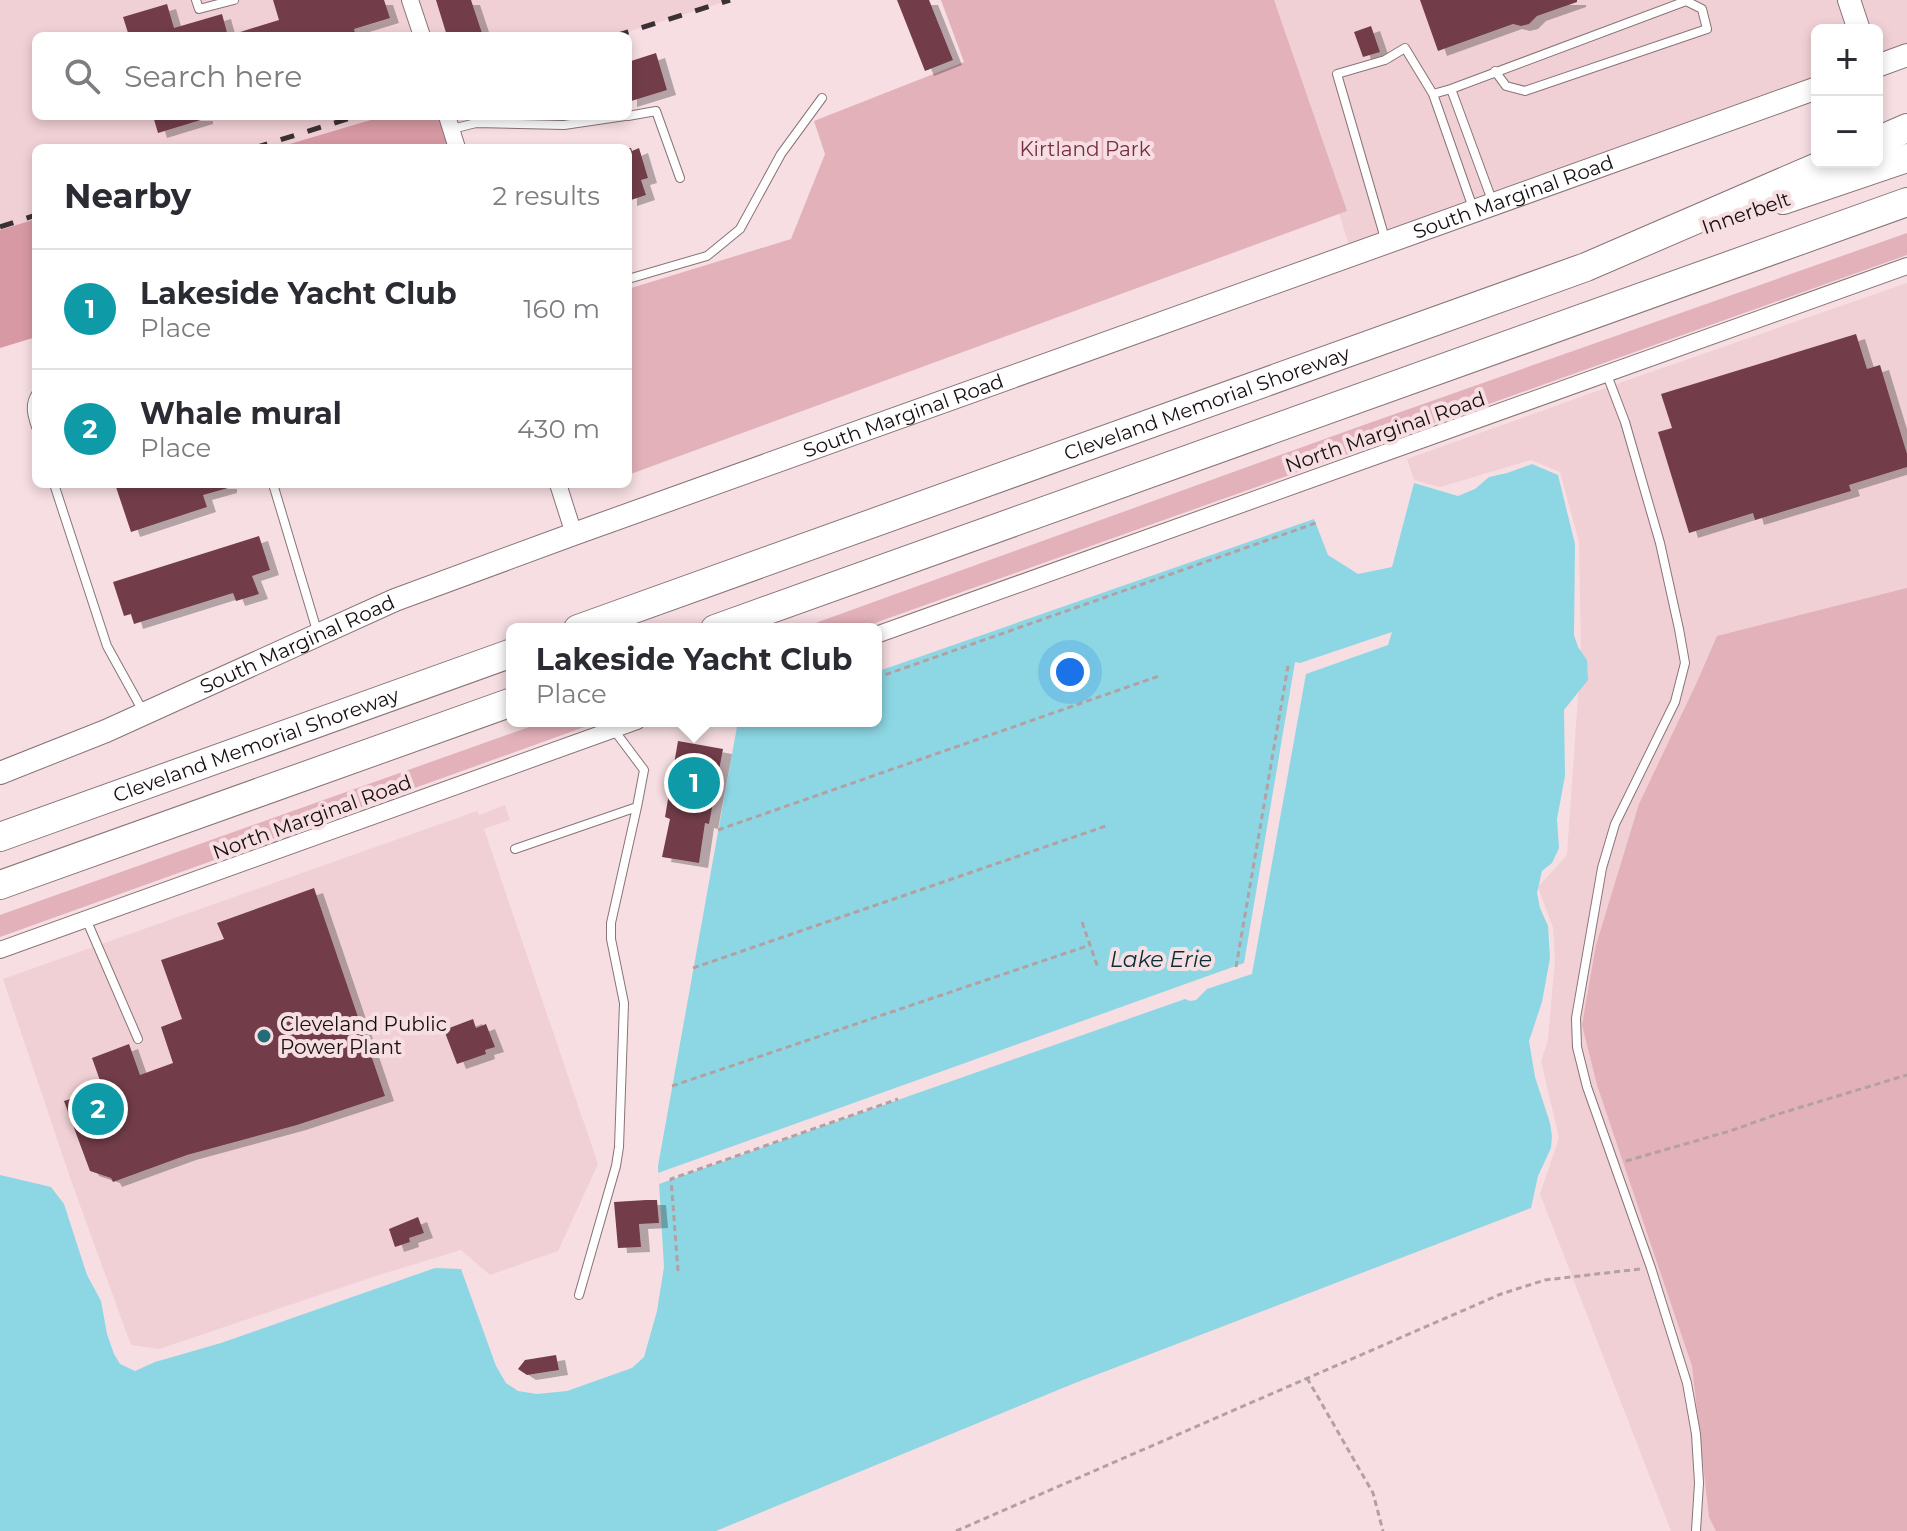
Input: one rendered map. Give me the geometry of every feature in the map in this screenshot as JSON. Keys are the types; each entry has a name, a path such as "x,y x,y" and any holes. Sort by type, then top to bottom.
{"highway":[{"path":"1883,138 1907,128"},
{"name":"Innerbelt","path":"1586,267 1907,158"},
{"name":"Cleveland Memorial Shoreway","path":"595,623 1586,267 1815,168"},
{"path":"732,623 1907,202"},
{"name":"Cleveland Memorial Shoreway","path":"0,837 506,655"},
{"path":"0,885 506,704"}],"street":[{"path":"410,0 421,32"},
{"path":"1849,0 1857,24"},
{"path":"1883,64 1907,55"},
{"name":"South Marginal Road","path":"0,773 66,748 395,600 1811,90"},
{"path":"449,122 456,144"},
{"name":"North Marginal Road","path":"882,633 1907,266"},
{"path":"559,488 574,534"},
{"name":"North Marginal Road","path":"0,950 621,727"}],"lane":[{"path":"196,0 199,9 234,0"},
{"path":"1433,94 1663,4 1688,0 1702,9 1707,29 1525,91 1506,86 1495,71"},
{"path":"1386,242 1337,74 1385,60 1405,48 1433,94 1483,208"},
{"path":"1451,89 1483,208"},
{"path":"632,278 707,256 740,229 781,154 822,98"},
{"path":"632,115 656,111 680,178"},
{"path":"449,122 564,125 599,120"},
{"path":"1607,375 1625,422 1660,543 1685,663 1675,702 1615,824 1606,853 1576,1018 1577,1047 1587,1087 1651,1268 1687,1383 1696,1434 1699,1483 1696,1531"},
{"path":"55,488 107,646 144,713"},
{"path":"274,488 318,635"},
{"path":"579,1295 619,1147 624,1003 611,939 611,923 644,770 613,730"},
{"path":"515,849 637,807"},
{"path":"86,919 138,1039"}],"path":[{"path":"882,676 1316,523"},
{"path":"1236,967 1288,666"},
{"path":"718,830 1159,676"},
{"path":"693,968 1106,826"},
{"path":"1082,922 1098,968"},
{"path":"672,1086 1090,945"},
{"path":"1614,1163 1642,1158 1907,1075"},
{"path":"678,1271 671,1179 898,1099"},
{"path":"957,1531 1501,1294 1545,1280 1651,1268"},
{"path":"1307,1378 1373,1493 1383,1531"}],"shaded area":[{"path":"0,0 730,0 628,32 32,32 32,120 370,120 290,144 32,144 32,220 0,230"},
{"path":"1270,0 1907,0 1907,55 1883,64 1883,24 1811,24 1811,90 1352,254"},
{"path":"370,120 448,120 456,144 290,144"},
{"path":"32,220 32,338 0,348 0,230"},
{"path":"1907,283 1907,1531 1671,1531 1540,1194 1559,1138 1541,1061 1548,1040 1555,958 1553,928 1538,887 1567,855 1581,653 1579,542 1560,472 1531,460 1440,487 1414,480 1407,459"},
{"path":"505,805 510,820 484,829 598,1164 558,1251 490,1275 461,1250 159,1349 131,1345 3,979 477,811 479,815"}],"green space":[{"name":"Kirtland Park","path":"941,0 1274,0 1347,211 632,474 632,288 791,239 825,154 814,121 964,62"},
{"path":"1907,233 1907,255 875,623 816,623"},
{"path":"1907,588 1907,1531 1716,1531 1709,1517 1692,1366 1597,1085 1582,1025 1596,945 1639,804 1717,636"},
{"path":"529,727 584,727 0,937 0,915"}],"water":[{"name":"Lake Erie","path":"1532,464 1558,475 1575,544 1574,635 1587,660 1588,680 1564,710 1565,776 1557,819 1559,848 1552,863 1542,871 1537,893 1548,926 1550,958 1542,1002 1529,1041 1535,1077 1552,1136 1531,1208 1075,1383 716,1531 0,1531 0,1175 51,1187 64,1204 87,1275 101,1301 114,1354 120,1364 135,1371 435,1268 461,1269 496,1366 506,1383 518,1391 537,1394 567,1391 632,1368 644,1357 657,1311 664,1267 658,1166 737,727 882,727 882,670 1314,519 1328,555 1358,574 1392,567 1414,483 1458,496 1475,489 1489,477"}],"pier":[{"path":"1392,632 1388,645 1306,674 1252,974 1207,989 1196,1000 1185,999 659,1184 658,1173 1244,963 1295,662 1300,663"}],"building":[{"path":"273,0 384,0 390,18 354,29 355,32 240,32 279,20"},
{"path":"436,0 471,0 482,32 446,32"},
{"path":"897,0 929,0 953,60 925,71"},
{"path":"1420,0 1577,2 1537,16 1529,24 1513,24 1438,51"},
{"path":"167,4 174,28 222,14 227,32 128,32 123,17"},
{"path":"1371,26 1380,52 1363,57 1354,32"},
{"path":"656,53 667,90 632,101 632,61"},
{"path":"154,120 201,120 158,133"},
{"path":"639,148 648,178 641,180 646,195 632,200 632,151"},
{"path":"1856,334 1867,369 1880,365 1907,454 1907,467 1849,485 1851,491 1755,520 1753,513 1689,533 1658,432 1672,428 1661,394"},
{"path":"116,488 228,488 203,495 207,507 131,532"},
{"path":"259,536 270,570 252,576 259,594 236,601 233,593 134,624 131,614 124,616 113,582"},
{"path":"678,741 723,749 699,863 662,857 670,819 665,817"},
{"name":"Cleveland Public Power Plant","path":"314,888 385,1096 297,1125 187,1155 113,1182 111,1178 90,1171 64,1101 103,1089 92,1058 129,1044 140,1075 173,1063 161,1027 182,1019 161,960 224,939 217,923"},
{"path":"473,1019 476,1028 486,1024 495,1047 485,1050 486,1054 457,1064 444,1030"},
{"path":"657,1200 659,1223 639,1224 641,1247 618,1248 614,1202"},
{"path":"418,1217 424,1233 395,1247 389,1229"},
{"path":"556,1355 559,1370 527,1375 518,1369 525,1360"}],"railway":[{"path":"628,32 730,0"},
{"path":"267,144 344,120"},
{"path":"0,227 32,216"}],"place":[{"name":"Lakeside Yacht Club","path":"694,783"},
{"name":"Cleveland Public Power Plant","path":"264,1036"},
{"name":"Whale mural","path":"98,1109"}]}
